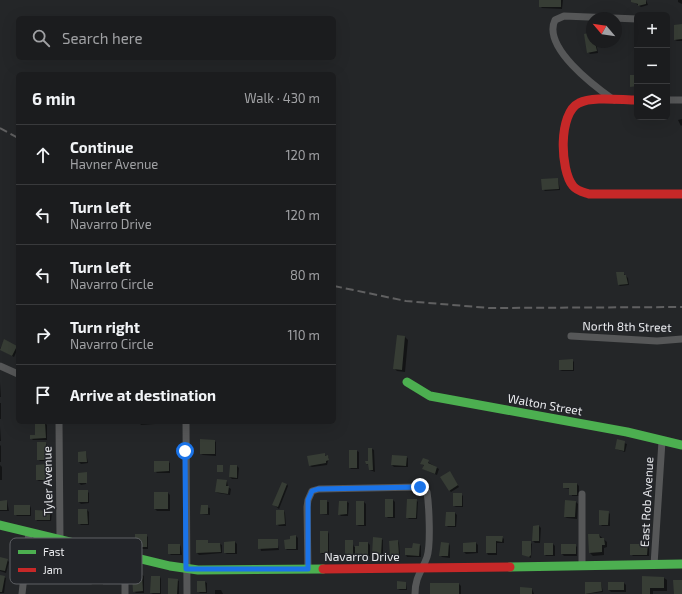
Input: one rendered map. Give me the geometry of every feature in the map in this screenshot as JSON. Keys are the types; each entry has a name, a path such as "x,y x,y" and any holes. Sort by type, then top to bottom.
{"street":[{"path":"614,100 592,85 569,60 554,39 552,25 554,20 564,16 634,19"},
{"path":"634,100 580,102 568,112 564,131 564,151 568,176 571,184 581,192 589,194 682,194"},
{"path":"670,100 682,100"},
{"name":"North 8th Street","path":"571,336 657,341 682,339"},
{"path":"0,366 16,373"},
{"name":"Walton Street","path":"407,382 430,396 627,432 682,445"},
{"name":"Tyler Avenue","path":"59,424 60,538"},
{"path":"186,424 187,594"},
{"name":"East Rob Avenue","path":"654,565 662,441"},
{"path":"308,569 308,500 312,491 318,489 371,487 420,487 426,492 428,501 428,551 416,580 415,594"},
{"path":"582,494 582,566"},
{"name":"Navarro Drive","path":"0,525 56,538"},
{"path":"29,538 30,532"},
{"name":"Navarro Drive","path":"142,559 186,569 421,568 682,564"},
{"path":"22,594 23,584"}],"building":[{"path":"539,0 561,0 561,7 539,7"},
{"path":"631,0 646,0 646,4 638,6 638,4 631,2"},
{"path":"682,24 682,39 674,40 674,25"},
{"path":"584,34 586,34 586,47"},
{"path":"586,48 596,48 597,51 587,53"},
{"path":"630,75 634,75 634,86 630,87"},
{"path":"558,178 559,189 542,190 541,179"},
{"path":"616,272 624,272 628,284 618,285"},
{"path":"397,335 405,336 402,370 393,369"},
{"path":"4,339 16,345 12,356 0,350"},
{"path":"573,359 573,370 559,370 559,360"},
{"path":"35,424 45,424 46,438 30,439 30,435 35,435"},
{"path":"200,439 215,440 215,454 200,454"},
{"path":"617,439 625,441 624,451 615,449"},
{"path":"37,442 46,442 46,460 37,460"},
{"path":"368,448 372,448 373,470 369,470 368,464 366,464 365,461 368,461"},
{"path":"349,450 357,450 357,468 349,468"},
{"path":"86,451 87,462 78,462 78,452"},
{"path":"325,453 325,456 328,455 329,460 326,461 326,463 309,466 307,456"},
{"path":"392,455 407,456 406,466 391,465"},
{"path":"423,458 429,460 428,463 437,467 435,474 422,469 424,465 420,464"},
{"path":"154,461 169,461 169,471 154,472"},
{"path":"46,464 46,480 36,480 36,465"},
{"path":"217,465 223,465 223,472 217,472"},
{"path":"230,465 237,465 237,478 229,477"},
{"path":"450,471 458,485 449,491 440,477"},
{"path":"87,472 87,483 78,483 78,473"},
{"path":"217,479 227,480 226,486 229,486 228,494 215,492"},
{"path":"282,482 287,484 278,507 272,505"},
{"path":"563,483 577,483 577,495 569,495 569,488 563,488"},
{"path":"78,490 88,490 88,502 78,502"},
{"path":"154,492 168,492 168,509 154,509"},
{"path":"453,493 462,493 462,506 453,506"},
{"path":"385,499 393,499 393,517 385,517"},
{"path":"407,499 417,499 416,518 406,518"},
{"path":"7,500 7,510 0,510 0,501"},
{"path":"320,500 327,500 327,514 320,514"},
{"path":"565,500 576,501 575,517 564,517"},
{"path":"339,501 347,501 347,514 338,515"},
{"path":"356,501 364,501 364,525 356,525"},
{"path":"14,505 30,505 30,515 14,515"},
{"path":"201,505 208,505 208,514 200,514"},
{"path":"78,509 87,509 88,524 78,524"},
{"path":"35,510 50,511 50,520 35,520"},
{"path":"276,510 284,510 285,524 276,525"},
{"path":"599,510 609,511 608,525 599,525"},
{"path":"446,512 455,512 455,526 445,526"},
{"path":"539,525 539,541 532,541 533,526"},
{"path":"320,531 328,531 328,553 320,553"},
{"path":"135,534 147,534 147,547 142,547 142,538 135,538"},
{"path":"588,534 599,534 600,538 604,538 605,545 602,545 602,552 589,553"},
{"path":"296,535 296,549 285,549 284,540 290,539 290,536"},
{"path":"486,536 503,536 502,542 496,541 496,553 486,553"},
{"path":"373,537 382,538 381,556 372,555"},
{"path":"258,539 278,539 278,548 258,549"},
{"path":"196,540 208,540 208,543 220,543 221,552 196,553"},
{"path":"345,540 353,540 353,555 345,555"},
{"path":"398,540 399,555 390,556 389,541"},
{"path":"235,541 235,553 224,553 224,542"},
{"path":"522,541 531,541 531,555 529,557 522,555"},
{"path":"359,542 368,542 368,555 355,555 355,546 359,546"},
{"path":"441,542 449,543 448,556 439,556"},
{"path":"476,542 476,552 463,552 463,543"},
{"path":"413,543 420,544 419,556 405,555 405,548 412,548"},
{"path":"544,543 553,543 553,555 544,555"},
{"path":"168,544 180,544 180,554 168,554"},
{"path":"561,544 576,544 576,554 561,554"},
{"path":"630,544 648,544 647,555 630,555"},
{"path":"0,557 8,559 5,571 0,570"},
{"path":"142,574 143,591 133,592 133,584 142,584"},
{"path":"0,575 5,576 2,592 0,592"},
{"path":"151,576 160,576 160,593 150,593"},
{"path":"642,576 664,577 664,588 650,588 650,594 642,594"},
{"path":"168,578 178,579 177,594 168,594"},
{"path":"673,580 682,580 682,594 674,594"},
{"path":"197,581 205,581 206,592 197,592"},
{"path":"397,581 406,582 406,589 397,589"},
{"path":"585,582 601,582 602,591 585,594"},
{"path":"608,582 624,582 624,590 608,590"},
{"path":"430,583 459,583 459,594 430,594"},
{"path":"520,587 532,588 532,594 520,594"}],"railway":[{"path":"0,128 16,137"},
{"path":"336,286 406,301 489,308 682,307"}],"traffic: fast":[{"path":"407,382 430,396 627,432 682,445"},
{"path":"0,525 54,538"},
{"path":"142,559 170,566 198,570 323,569"},
{"path":"510,567 682,564"}],"traffic: jam":[{"path":"634,100 591,100 579,103 572,109 567,118 563,142 566,168 573,186 576,189 589,194 682,194"},
{"path":"323,569 510,567"}],"route":[{"path":"185,451 186,569 308,569 308,500 312,491 318,489 371,487 420,487"}]}
